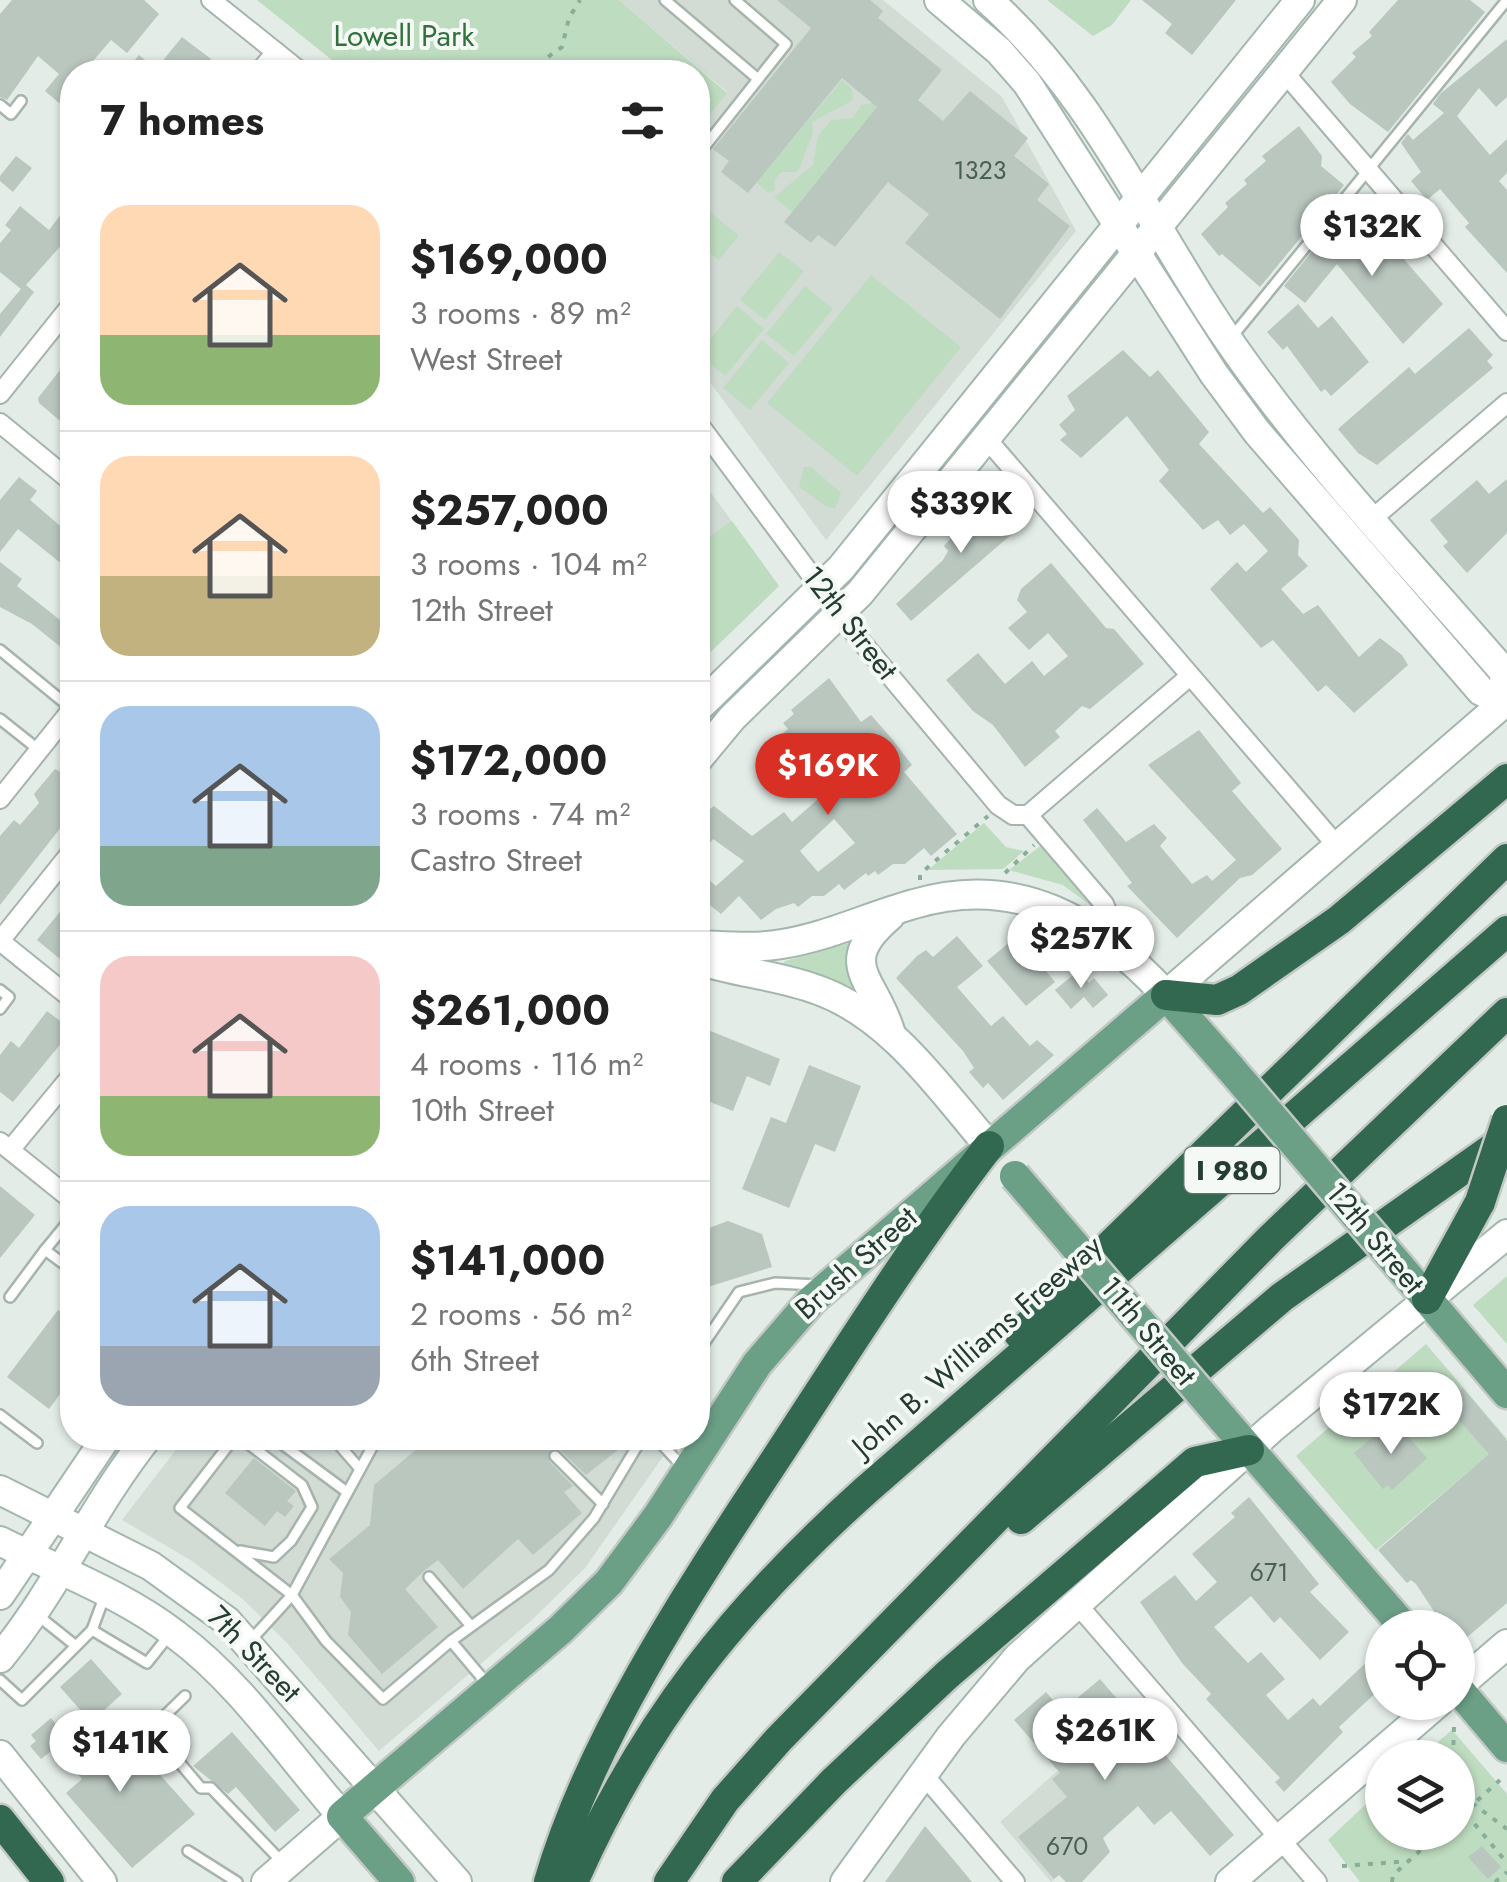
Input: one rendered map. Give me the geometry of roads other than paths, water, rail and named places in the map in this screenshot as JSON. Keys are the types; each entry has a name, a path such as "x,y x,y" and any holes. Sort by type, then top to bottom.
{"highway":[{"path":"1166,995 1217,1000 1239,990 1339,920 1507,779"},
{"path":"957,1410 1038,1312 1507,860"},
{"name":"John B. Williams Freeway","path":"558,1879 694,1669 804,1547 1507,930"},
{"name":"I 980","path":"669,1882 725,1800 894,1622 1270,1238 1507,1013"},
{"path":"1428,1299 1480,1202 1507,1120"},
{"path":"894,1622 973,1561 1138,1415 1282,1297 1507,1138"},
{"path":"558,1879 617,1723 680,1610 921,1236 988,1146"},
{"path":"737,1882 904,1714 1195,1462 1249,1450"},
{"path":"0,1820 49,1882"}],"main road":[{"path":"939,0 1028,83 1136,254 1257,432 1480,691 1506,702 1504,672 1284,415 1229,340 1052,62 988,0"},
{"path":"710,696 822,589 1300,0"},
{"path":"710,745 732,718 841,614 1342,0"},
{"name":"Brush Street","path":"710,1437 770,1346 827,1286 1506,702"},
{"name":"12th Street","path":"710,945 782,944 907,906 966,894 995,895 1046,907 1122,948 1231,1069 1506,1391"},
{"path":"891,1034 875,992 859,968 858,956 868,935 907,906"},
{"path":"710,963 817,989 842,1000 891,1034"},
{"name":"11th Street","path":"891,1034 1389,1610"},
{"path":"845,1882 1004,1671 1249,1450 1507,1234"},
{"path":"0,1594 98,1450"},
{"path":"0,1658 34,1613 81,1533 139,1450"},
{"name":"Brush Street","path":"276,1874 609,1582 701,1450"},
{"name":"7th Street","path":"0,1490 179,1584 249,1642 458,1882"},
{"name":"7th Street","path":"0,1540 106,1592 172,1632 217,1671 399,1882"},
{"path":"1475,1673 1507,1644"},
{"path":"1475,1708 1507,1747"},
{"path":"1230,1882 1280,1839 1438,1720"},
{"path":"0,1755 102,1882"}],"street":[{"path":"211,0 286,60"},
{"path":"269,60 276,52"},
{"path":"1284,72 1507,331"},
{"path":"0,394 60,319"},
{"path":"1372,518 1507,403"},
{"path":"2,429 60,473"},
{"name":"12th Street","path":"710,438 841,614 998,805 1012,815 1028,815 1104,904 1122,948"},
{"path":"986,438 1338,847"},
{"path":"1028,815 1190,676"},
{"path":"0,799 60,724"},
{"path":"60,866 0,941 60,989"},
{"path":"60,1088 5,1146 60,1190"},
{"path":"1077,1604 1317,1882"},
{"path":"923,1774 1016,1882"}],"lane":[{"path":"666,0 758,79"},
{"path":"710,139 786,44 735,0"},
{"path":"1229,340 1507,0"},
{"path":"0,105 11,114 21,101"},
{"path":"0,650 60,699"},
{"path":"0,719 39,750"},
{"path":"0,990 9,997 0,1009"},
{"path":"10,1297 60,1232"},
{"path":"46,1250 60,1261"},
{"path":"710,1334 739,1292 775,1283 827,1286"},
{"path":"0,1414 37,1444"},
{"path":"228,1450 180,1508 292,1595 326,1641 383,1698 471,1626 549,1570 603,1504 635,1450"},
{"path":"232,1549 274,1557 291,1541 312,1507 302,1485 254,1450"},
{"path":"290,1450 347,1492"},
{"path":"343,1450 360,1469"},
{"path":"249,1642 292,1595 370,1450"},
{"path":"667,1450 687,1472"},
{"path":"555,1456 603,1504"},
{"path":"429,1577 471,1626"},
{"path":"0,1680 22,1700 92,1630 106,1592"},
{"path":"34,1613 76,1646"},
{"path":"92,1630 147,1663 172,1632"},
{"path":"452,1641 492,1688"},
{"path":"186,1696 151,1729 201,1788 211,1788 276,1874"},
{"path":"188,1851 238,1882"}],"park label":[{"name":"Lowell Park","path":"404,36"}]}
